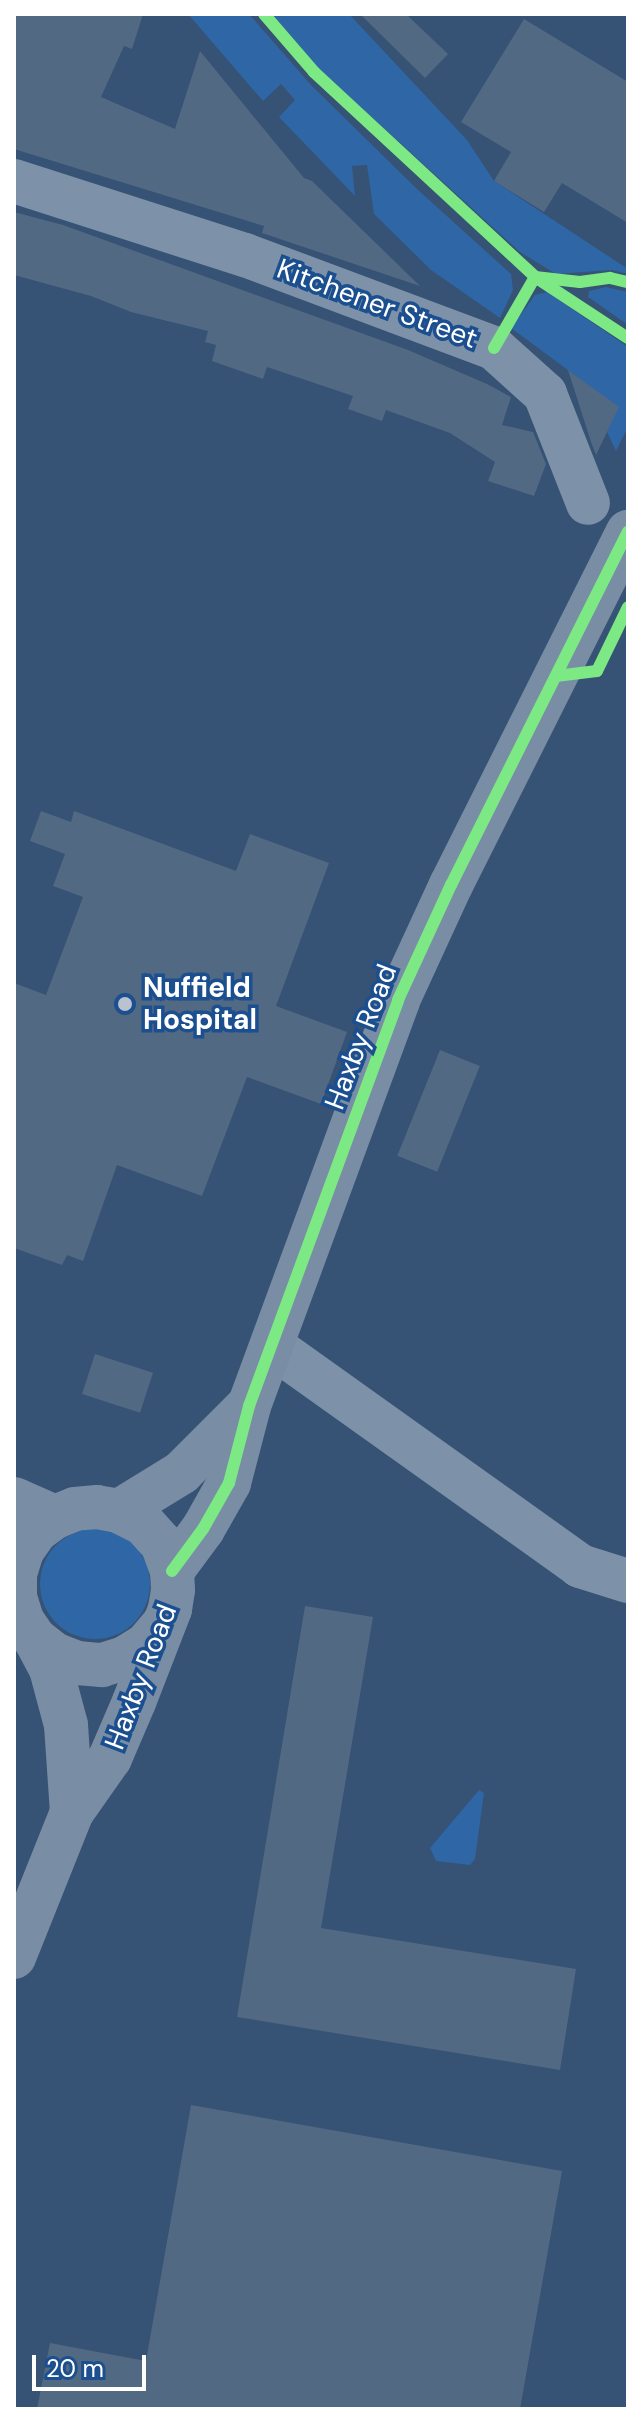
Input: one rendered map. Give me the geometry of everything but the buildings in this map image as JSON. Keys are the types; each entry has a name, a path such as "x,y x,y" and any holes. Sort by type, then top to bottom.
{"street":[{"name":"Kitchener Street","path":"14,181 245,255 494,348 545,394 588,503"},
{"name":"Haxby Road","path":"14,1957 72,1812 110,1758 170,1609 172,1571 203,1529 229,1483 249,1406 398,1000 451,885 628,532"},
{"path":"272,1346 580,1566 628,1581"},
{"name":"Haxby Road","path":"119,1511 181,1473 249,1406"},
{"path":"14,1499 55,1517"},
{"path":"162,1626 136,1652 102,1665 77,1663 54,1654 35,1639 22,1620 15,1597 15,1573 22,1551 36,1531 55,1517 75,1509 119,1511 144,1524 162,1544 172,1571"},
{"name":"Haxby Road","path":"35,1639 51,1669 66,1725 72,1812"}],"shaded area":[{"path":"188,14 249,14 311,85 417,189 511,274 513,290 500,318 431,270 374,214 367,165 352,166 355,196 279,117 295,100 281,84 263,101"},
{"path":"272,14 349,14 467,140 494,181 628,269 628,274 612,270 556,274 520,252 319,69"},
{"path":"606,287 628,292 628,325 588,297 589,291"},
{"path":"547,292 628,347 628,427 616,451 607,432 618,407 511,328 535,295"},
{"path":"95,1529 116,1533 134,1545 146,1563 150,1584 146,1605 134,1623 116,1635 95,1639 74,1635 56,1623 44,1605 40,1584 44,1563 56,1545 74,1533"},
{"path":"479,1790 484,1793 475,1859 470,1865 436,1861 430,1848"}],"cycle path":[{"path":"264,14 314,72 535,277 628,338"},
{"path":"494,348 535,277 580,282 610,278 628,282"},
{"path":"172,1571 203,1529 229,1483 249,1406 398,1000 451,885 628,532"},
{"path":"556,676 597,671 628,607"}],"place":[{"name":"Nuffield Hospital","path":"125,1004"}]}
